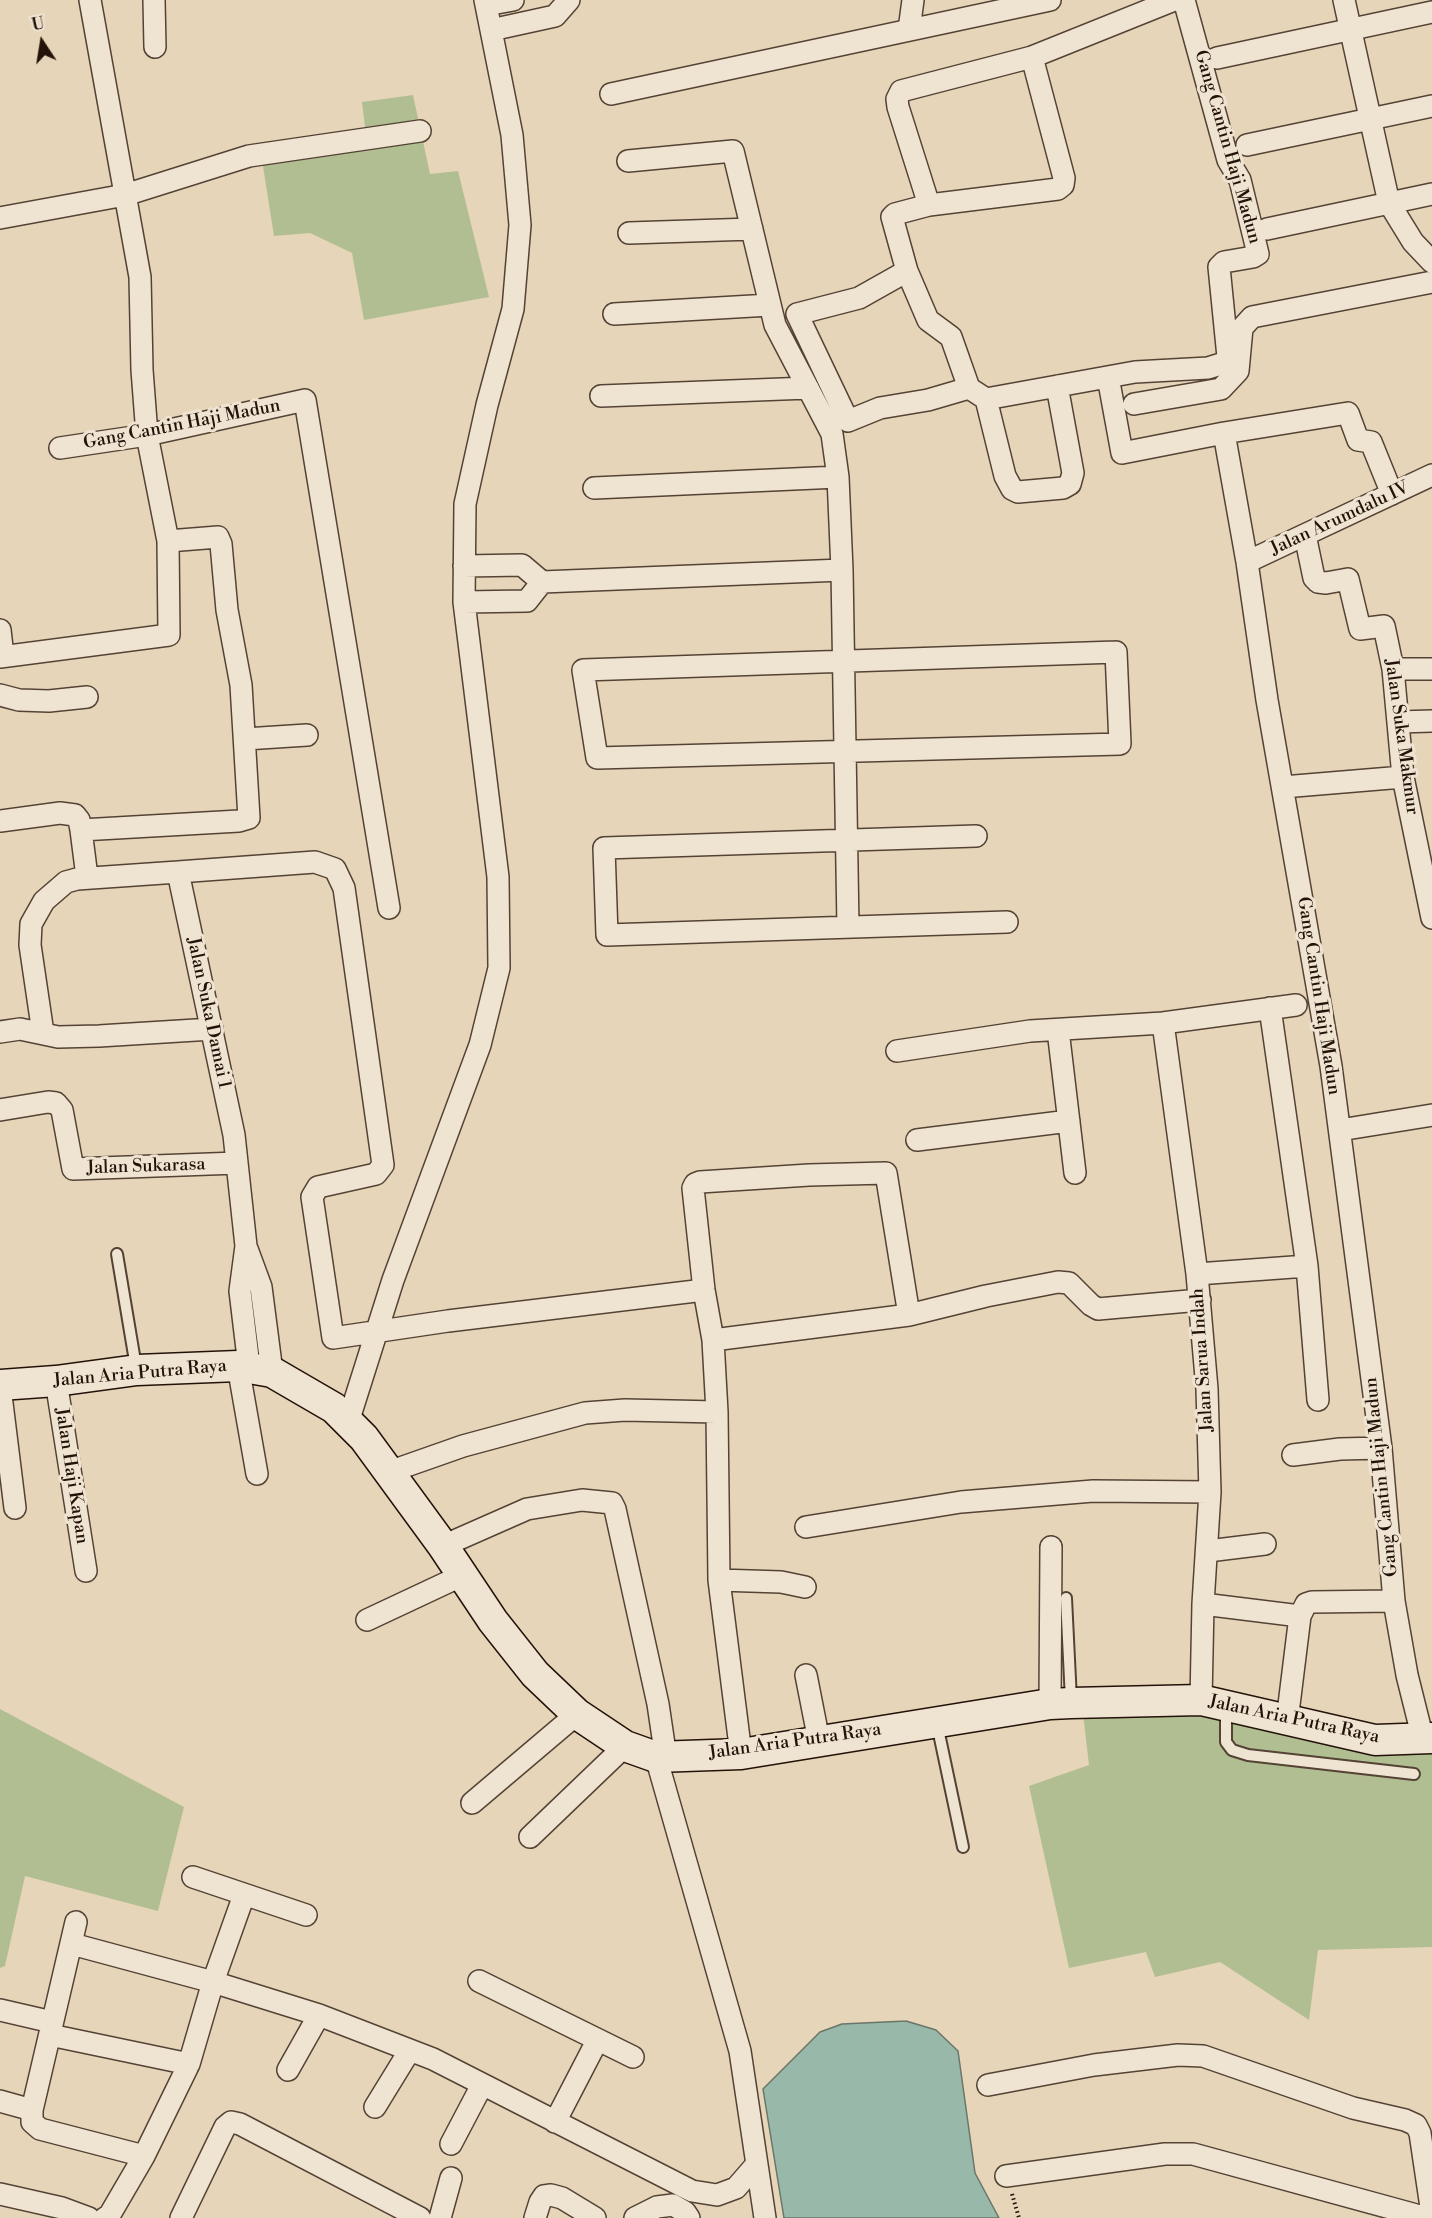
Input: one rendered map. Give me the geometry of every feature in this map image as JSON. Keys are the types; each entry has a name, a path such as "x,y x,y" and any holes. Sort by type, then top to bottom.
{"main road":[{"name":"Jalan Aria Putra Raya","path":"0,1386 137,1370 253,1368 334,1408 364,1438 443,1546 492,1620 535,1674 577,1714 625,1746 661,1757 741,1754 1060,1703 1214,1703 1375,1740 1427,1738"}],"street":[{"path":"0,630 2,656 169,635 168,541 147,435 142,370 140,277 90,0"},
{"path":"154,0 155,47"},
{"path":"348,1422 393,1280 480,1045 499,968 498,877 464,602 464,566 465,504 487,405 513,309 520,225 512,135 485,3 513,0"},
{"path":"491,30 555,16 569,0"},
{"path":"909,30 913,0"},
{"path":"611,94 1050,0"},
{"path":"929,205 898,107 897,99 901,90 1032,57 1174,0"},
{"name":"Gang Cantin Haji Madun","path":"908,271 859,298 797,314 848,421 880,408 928,400 1057,386 1135,372 1208,368 1224,363 1228,357 1219,267 1224,262 1258,254 1240,180 1228,160 1184,0"},
{"path":"1344,0 1389,203 1413,242 1432,262"},
{"path":"1217,58 1432,12"},
{"path":"1032,57 1064,178 1063,185 1058,189 929,205 895,214 892,217 908,271 928,320 951,337 978,394 1005,476 1012,489 1018,492 1063,488 1070,484 1073,473 1057,386"},
{"path":"1247,145 1432,106"},
{"path":"0,218 125,195 249,156 420,131"},
{"path":"628,161 733,152 775,325 832,434 838,477 842,570 848,927"},
{"path":"1267,229 1432,194"},
{"path":"629,233 752,230"},
{"path":"1134,404 1221,389 1238,371 1242,328 1252,317 1432,282"},
{"path":"614,314 770,305"},
{"path":"1108,377 1122,453 1348,413 1358,440 1371,442 1392,495"},
{"path":"602,396 808,388"},
{"name":"Gang Cantin Haji Madun","path":"60,448 147,435 305,400 389,908"},
{"name":"Gang Cantin Haji Madun","path":"1224,434 1247,562 1267,700 1331,1066 1381,1448 1394,1601 1407,1675 1427,1738"},
{"name":"Jalan Arumdalu IV","path":"1247,562 1432,475"},
{"path":"594,488 838,477"},
{"name":"Jalan Suka Makmur","path":"1305,535 1314,578 1318,582 1326,583 1348,579 1360,629 1384,626 1393,669 1403,777 1432,918"},
{"path":"81,830 249,819 241,685 227,610 222,544 218,537 168,541"},
{"path":"464,566 522,565 543,582 842,570"},
{"path":"464,602 527,601 543,582"},
{"path":"1116,652 1120,744 597,758 583,670 843,662 1116,652"},
{"path":"1393,669 1432,669"},
{"path":"0,695 19,700 49,701 87,697"},
{"path":"1398,722 1432,721"},
{"path":"244,739 307,735"},
{"path":"1283,787 1403,777"},
{"path":"0,821 60,813 70,813 77,817 81,830 87,877"},
{"path":"976,836 604,848 607,935 1007,922"},
{"path":"43,1033 30,945 31,924 44,901 66,882 87,877 315,862 335,869 344,888 382,1165 376,1174 318,1187 312,1197 333,1338 705,1290"},
{"name":"Jalan Suka Damai 1","path":"178,872 234,1135 246,1246 261,1287 253,1368 257,1474"},
{"path":"897,1051 1030,1030 1163,1023 1296,1005"},
{"path":"1269,1008 1307,1266 1317,1400"},
{"name":"Jalan Sarua Indah","path":"1163,1023 1197,1275 1207,1389 1210,1492 1203,1604 1214,1703"},
{"path":"0,1032 20,1029 58,1037 212,1029"},
{"path":"1059,1030 1075,1173"},
{"name":"Jalan Sukarasa","path":"0,1110 48,1102 56,1103 62,1110 73,1169 237,1163"},
{"path":"1340,1130 1432,1115"},
{"path":"917,1140 1069,1121"},
{"path":"741,1754 719,1580 717,1412 712,1340 693,1188 695,1184 743,1179 886,1173 909,1315"},
{"path":"1197,1275 1307,1266"},
{"path":"712,1340 909,1315 986,1296 1058,1282 1069,1283 1091,1305 1098,1308 1200,1300"},
{"name":"Jalan Haji Kapan","path":"56,1381 86,1571"},
{"path":"0,1386 15,1508"},
{"path":"389,1472 463,1446 585,1413 625,1410 717,1412"},
{"path":"1293,1455 1340,1449 1381,1448"},
{"path":"806,1527 961,1502 1093,1491 1210,1492"},
{"path":"443,1546 527,1509 582,1500 612,1503 615,1509 658,1704 661,1757 740,2051 765,2218"},
{"path":"1208,1551 1265,1544"},
{"path":"1051,1547 1060,1703"},
{"path":"367,1620 463,1575"},
{"path":"719,1580 780,1582 805,1587"},
{"path":"1287,1721 1302,1608 1312,1602 1394,1601"},
{"path":"1203,1604 1300,1616"},
{"path":"807,1674 819,1740"},
{"path":"472,1803 577,1714"},
{"path":"530,1837 625,1746"},
{"path":"193,1877 306,1915"},
{"path":"105,2218 109,2216 144,2156 189,2064 213,1982 244,1895"},
{"path":"76,1922 32,2110 32,2122 40,2129 144,2156"},
{"path":"72,1944 213,1982 319,2015 434,2059 692,2191 717,2195 736,2188 756,2164"},
{"path":"479,1981 633,2057"},
{"path":"0,2010 51,2029 189,2064"},
{"path":"288,2070 319,2015"},
{"path":"555,2122 597,2041"},
{"path":"375,2107 410,2050"},
{"path":"988,2085 1094,2065 1178,2055 1203,2056 1353,2108 1405,2120 1416,2125 1420,2133 1432,2214"},
{"path":"452,2144 482,2085"},
{"path":"0,2101 32,2110"},
{"path":"189,2216 225,2127 231,2122 240,2124 420,2218"},
{"path":"1006,2176 1166,2154 1193,2154 1427,2218"},
{"path":"440,2218 451,2178"},
{"path":"535,2218 544,2196 551,2195 562,2198 595,2218"},
{"path":"10,2196 59,2213 89,2218"},
{"path":"635,2218 657,2207 674,2205 685,2212 689,2218"}],"lane":[{"path":"117,1254 137,1370"},
{"path":"1060,1703 1066,1598"},
{"path":"1214,1703 1226,1742 1232,1750 1248,1755 1414,1774"},
{"path":"937,1721 963,1847"}],"shaded area":[{"path":"413,95 430,174 458,171 489,297 364,320 352,253 310,233 274,236 262,160 367,143 362,102"},
{"path":"1171,1703 1432,1745 1432,1947 1318,1950 1309,2020 1220,1962 1155,1977 1146,1952 1069,1968 1029,1786 1089,1765 1082,1705"},
{"path":"0,1709 184,1807 158,1911 25,1876 5,1966 0,1968"},
{"path":"906,2021 936,2030 958,2051 975,2173 999,2218 784,2218 763,2089 820,2032 842,2024"}]}
